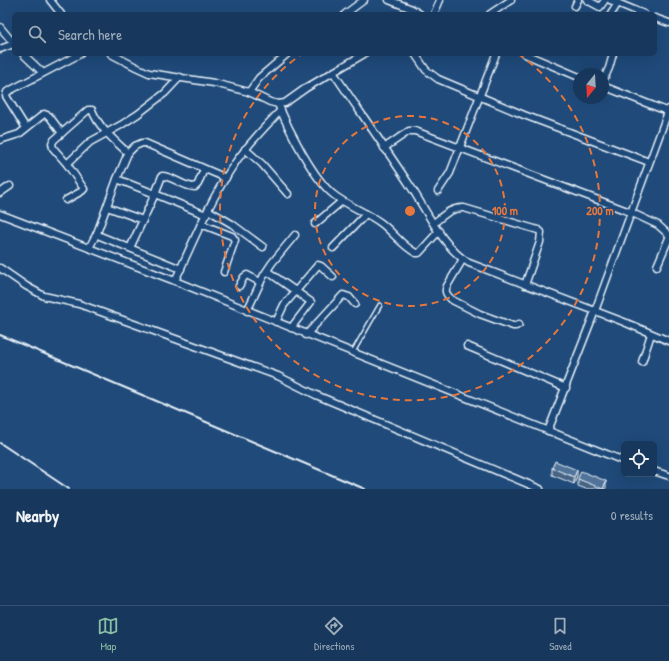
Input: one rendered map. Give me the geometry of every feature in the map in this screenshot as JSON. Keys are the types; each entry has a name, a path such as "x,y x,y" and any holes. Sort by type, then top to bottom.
{"street":[{"path":"50,0 59,12"},
{"path":"348,12 364,0"},
{"path":"389,0 417,12"},
{"path":"435,12 440,0"},
{"path":"493,12 511,0"},
{"path":"588,0 600,7 605,0"},
{"path":"610,0 633,12"},
{"path":"612,12 618,3"},
{"path":"657,19 669,23"},
{"path":"0,27 12,42"},
{"path":"0,49 12,45"},
{"path":"25,56 43,73"},
{"path":"26,128 6,96 6,93 9,90 76,56"},
{"path":"115,56 149,73 214,83 249,92 270,102 279,107 298,144 328,190 342,201 382,224 416,253 419,252 439,231"},
{"path":"249,92 259,78 285,56"},
{"path":"175,281 201,224 226,178 245,149 279,107 306,88 361,56"},
{"path":"416,56 430,74 438,79 479,97 649,162"},
{"path":"438,191 450,174 495,56"},
{"path":"530,56 573,74"},
{"path":"609,68 612,56"},
{"path":"333,72 439,231 463,260 669,341"},
{"path":"67,164 90,142 138,114 165,93 180,77"},
{"path":"548,431 566,388 630,212 669,111 609,88"},
{"path":"66,200 84,189 52,145 53,141 88,110 90,110 106,133 128,153"},
{"path":"0,140 14,136 26,128 40,115 44,114 49,116 62,133"},
{"path":"384,148 409,131 415,130 630,212 658,225 669,235"},
{"path":"89,248 97,233 128,153 135,146 145,143 226,178"},
{"path":"245,149 262,164 288,194"},
{"path":"130,248 162,176 188,186 195,187 198,184 204,169"},
{"path":"117,179 207,212 232,224 263,247"},
{"path":"0,193 10,186"},
{"path":"315,224 342,201"},
{"path":"107,207 143,220"},
{"path":"434,223 452,209 458,207 541,232 540,242 525,285"},
{"path":"0,214 175,281 306,335 621,460"},
{"path":"333,248 366,214"},
{"path":"201,224 232,236 235,240 224,272"},
{"path":"97,233 100,236 180,269"},
{"path":"247,311 260,282 295,234"},
{"path":"657,266 669,238"},
{"path":"463,260 445,290 448,296 480,314 513,326 519,324"},
{"path":"276,322 281,309 318,265 333,277"},
{"path":"0,268 26,286 44,296 79,304 278,376 316,395 540,489"},
{"path":"267,271 311,302 291,328"},
{"path":"239,286 244,277 247,275 260,282"},
{"path":"306,335 343,295 349,296 355,304"},
{"path":"642,362 651,334"},
{"path":"467,346 566,388"},
{"path":"657,472 669,476"}],"lane":[{"path":"352,353 380,305"}],"building":[{"path":"555,461 577,470 574,477 552,468"},
{"path":"581,471 606,481 603,489 578,479"}],"railway":[{"path":"0,335 365,489"},
{"path":"0,443 69,489"}]}
